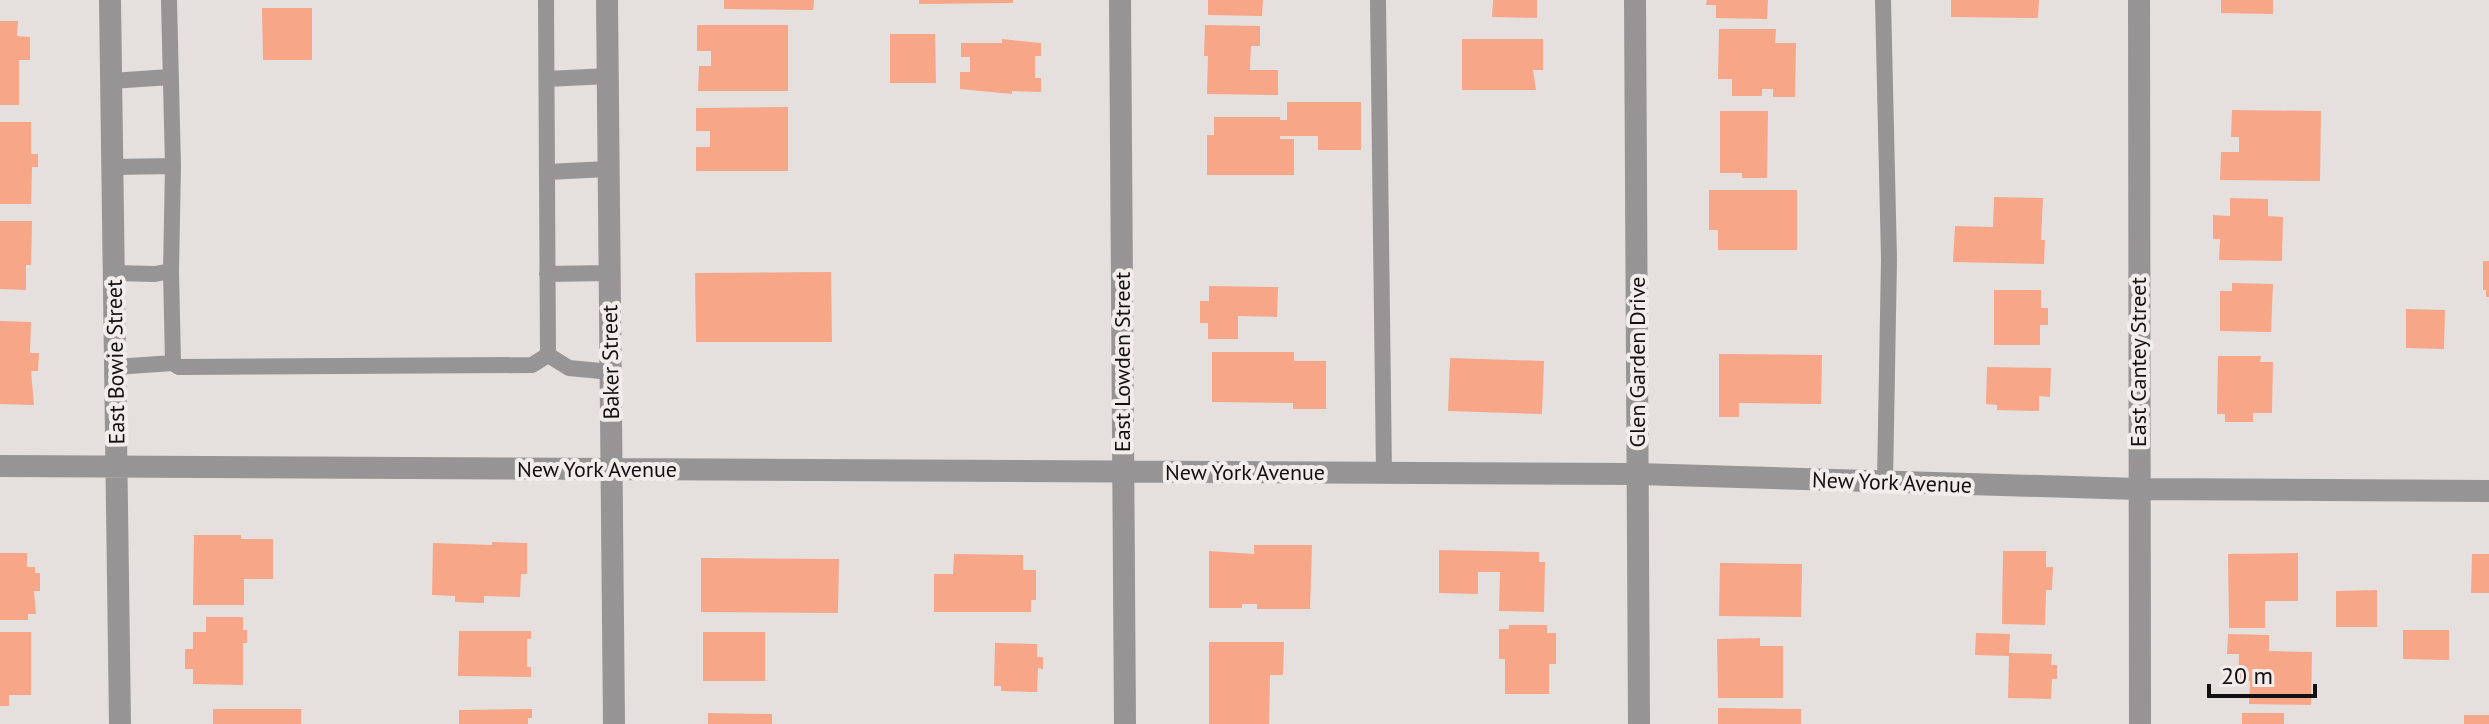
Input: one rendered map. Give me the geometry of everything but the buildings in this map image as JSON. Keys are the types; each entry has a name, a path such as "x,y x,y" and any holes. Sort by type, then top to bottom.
{"street":[{"name":"East Bowie Street","path":"110,0 120,724"},
{"name":"Baker Street","path":"607,0 614,724"},
{"name":"East Lowden Street","path":"1120,0 1125,724"},
{"name":"Glen Garden Drive","path":"1635,0 1639,724"},
{"name":"East Cantey Street","path":"2139,0 2140,724"},
{"name":"New York Avenue","path":"0,466 1638,474 2138,489 2489,491"}],"lane":[{"path":"169,0 173,363"},
{"path":"546,0 548,355"},
{"path":"1378,0 1384,473"},
{"path":"1883,0 1889,259 1885,481"},
{"path":"547,79 608,76"},
{"path":"111,81 170,77"},
{"path":"112,167 173,166"},
{"path":"547,172 608,169"},
{"path":"114,273 155,274 171,271"},
{"path":"547,274 609,273"},
{"path":"115,367 173,363 179,367 532,365 548,355"},
{"path":"548,355 569,368 611,372"}]}
